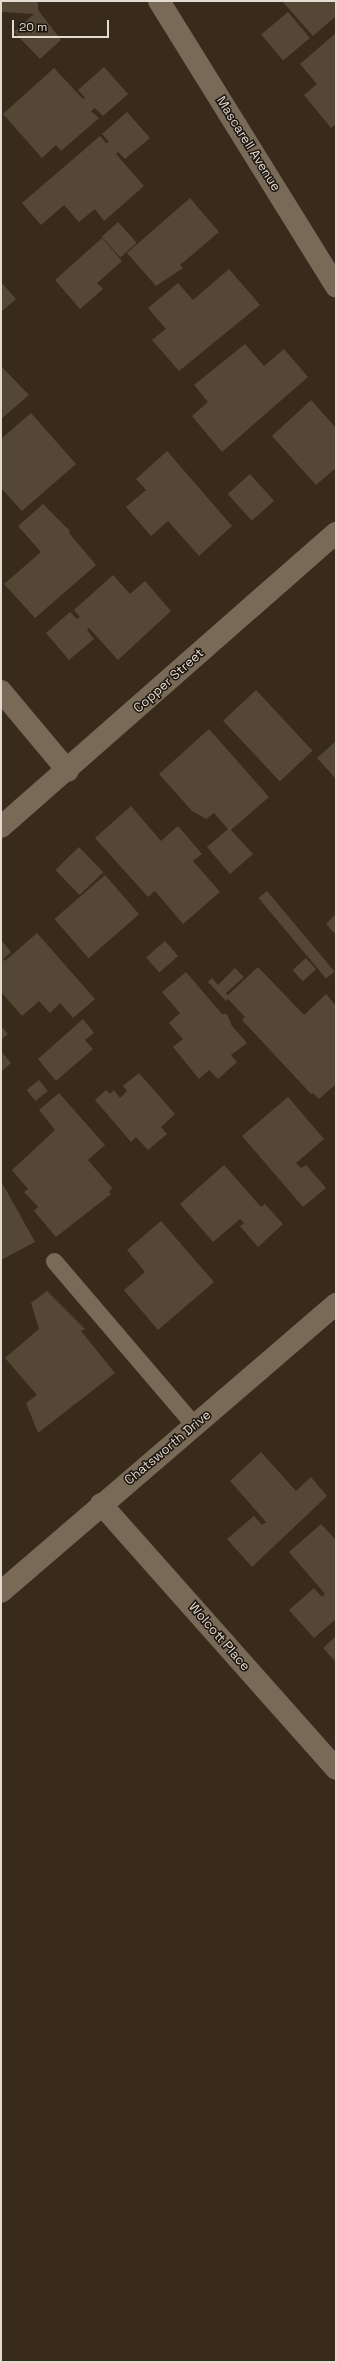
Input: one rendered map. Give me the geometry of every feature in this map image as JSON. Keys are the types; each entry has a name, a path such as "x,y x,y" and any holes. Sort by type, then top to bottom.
{"street":[{"name":"Mascarell Avenue","path":"159,1 336,287"},
{"name":"Copper Street","path":"1,827 68,771 336,533"},
{"path":"1,691 68,771"},
{"name":"Chatsworth Drive","path":"1,1592 101,1504 195,1426 336,1304"},
{"name":"Wolcott Place","path":"101,1504 336,1770"}],"lane":[{"path":"54,1261 195,1426"}],"building":[{"path":"2,1 38,1 38,10 61,40 40,59 14,32 34,14 2,12"},
{"path":"282,1 336,1 336,16 313,36"},
{"path":"288,12 310,38 283,61 261,34"},
{"path":"336,33 336,124 331,128 304,95 317,84 300,64"},
{"path":"104,67 128,94 103,116 95,108 91,111 99,118 61,151 56,145 42,158 3,114 54,68 83,99 85,98 78,90"},
{"path":"127,112 150,138 125,159 118,152 116,154 144,186 104,221 95,209 79,222 64,205 41,225 22,203 100,136 106,143 109,142 102,134"},
{"path":"190,198 219,232 180,265 183,268 156,286 127,253"},
{"path":"118,222 137,243 120,258 102,237"},
{"path":"102,238 122,261 97,283 103,289 80,309 55,280"},
{"path":"229,269 260,305 179,371 152,340 166,329 148,308 178,283 193,300"},
{"path":"1,282 16,299 1,312"},
{"path":"245,344 264,366 284,349 308,377 222,452 192,416 208,402 194,385"},
{"path":"1,366 29,395 1,419"},
{"path":"311,400 336,428 336,468 316,485 272,436"},
{"path":"31,413 76,464 22,511 1,488 1,439"},
{"path":"167,451 232,526 199,556 168,521 151,536 126,507 146,490 136,479"},
{"path":"250,474 274,501 252,521 228,494"},
{"path":"43,504 70,531 69,533 96,565 35,618 4,584 41,552 18,526"},
{"path":"113,575 130,594 145,581 171,611 118,660 89,628 87,630 94,639 69,660 46,633 70,612 77,619 80,617 74,610"},
{"path":"256,690 313,751 280,781 223,721"},
{"path":"209,729 269,797 231,830 253,854 230,874 207,847 228,829 214,813 206,819 192,811 159,774"},
{"path":"336,741 336,779 317,758"},
{"path":"131,806 161,841 178,826 202,854 193,861 220,892 183,924 155,891 148,897 95,838"},
{"path":"79,847 103,872 80,895 55,870"},
{"path":"105,875 139,914 89,958 54,919"},
{"path":"267,891 334,971 326,979 259,898"},
{"path":"336,914 336,935 326,924"},
{"path":"37,933 95,999 73,1018 60,1003 50,1013 39,1001 22,1016 1,992 1,940 11,952 3,959 5,961"},
{"path":"165,941 178,956 159,972 146,957"},
{"path":"306,958 316,969 303,981 293,970"},
{"path":"258,967 304,1015 326,994 336,1006 336,1084 319,1099 313,1093 311,1094 242,1020 245,1017 228,999 226,1001 208,982 212,978 218,985 235,968 244,977 226,993 228,995"},
{"path":"186,972 222,1014 227,1014 232,1026 247,1043 231,1055 237,1062 218,1079 209,1070 199,1079 173,1047 183,1039 169,1023 180,1013 162,992"},
{"path":"83,1019 94,1033 85,1040 93,1049 56,1081 38,1059"},
{"path":"1,1026 8,1034 1,1040"},
{"path":"1,1051 11,1063 1,1072"},
{"path":"139,1073 175,1114 161,1127 167,1134 148,1150 136,1137 131,1142 95,1100 106,1090 110,1094 114,1090 120,1098 127,1091 123,1086"},
{"path":"39,1080 48,1091 35,1101 27,1090"},
{"path":"59,1093 105,1145 88,1160 112,1188 109,1192 111,1194 56,1237 34,1211 38,1207 24,1192 28,1189 12,1170 55,1130 39,1110"},
{"path":"288,1097 324,1139 296,1163 301,1168 306,1165 326,1188 303,1207 242,1136"},
{"path":"224,1165 261,1207 265,1204 283,1224 258,1247 240,1226 244,1223 240,1219 213,1242 180,1204"},
{"path":"1,1181 35,1242 1,1260"},
{"path":"161,1221 214,1282 158,1330 124,1290 145,1272 127,1250"},
{"path":"47,1291 85,1329 81,1331 115,1373 38,1433 26,1403 37,1395 5,1358 39,1329 31,1303"},
{"path":"261,1452 296,1491 311,1477 327,1496 252,1567 227,1539 254,1516 262,1525 266,1522 230,1481"},
{"path":"321,1524 336,1540 336,1619 314,1638 289,1610 314,1588 322,1597 325,1594 289,1552"},
{"path":"336,1636 336,1662 323,1648"}]}
